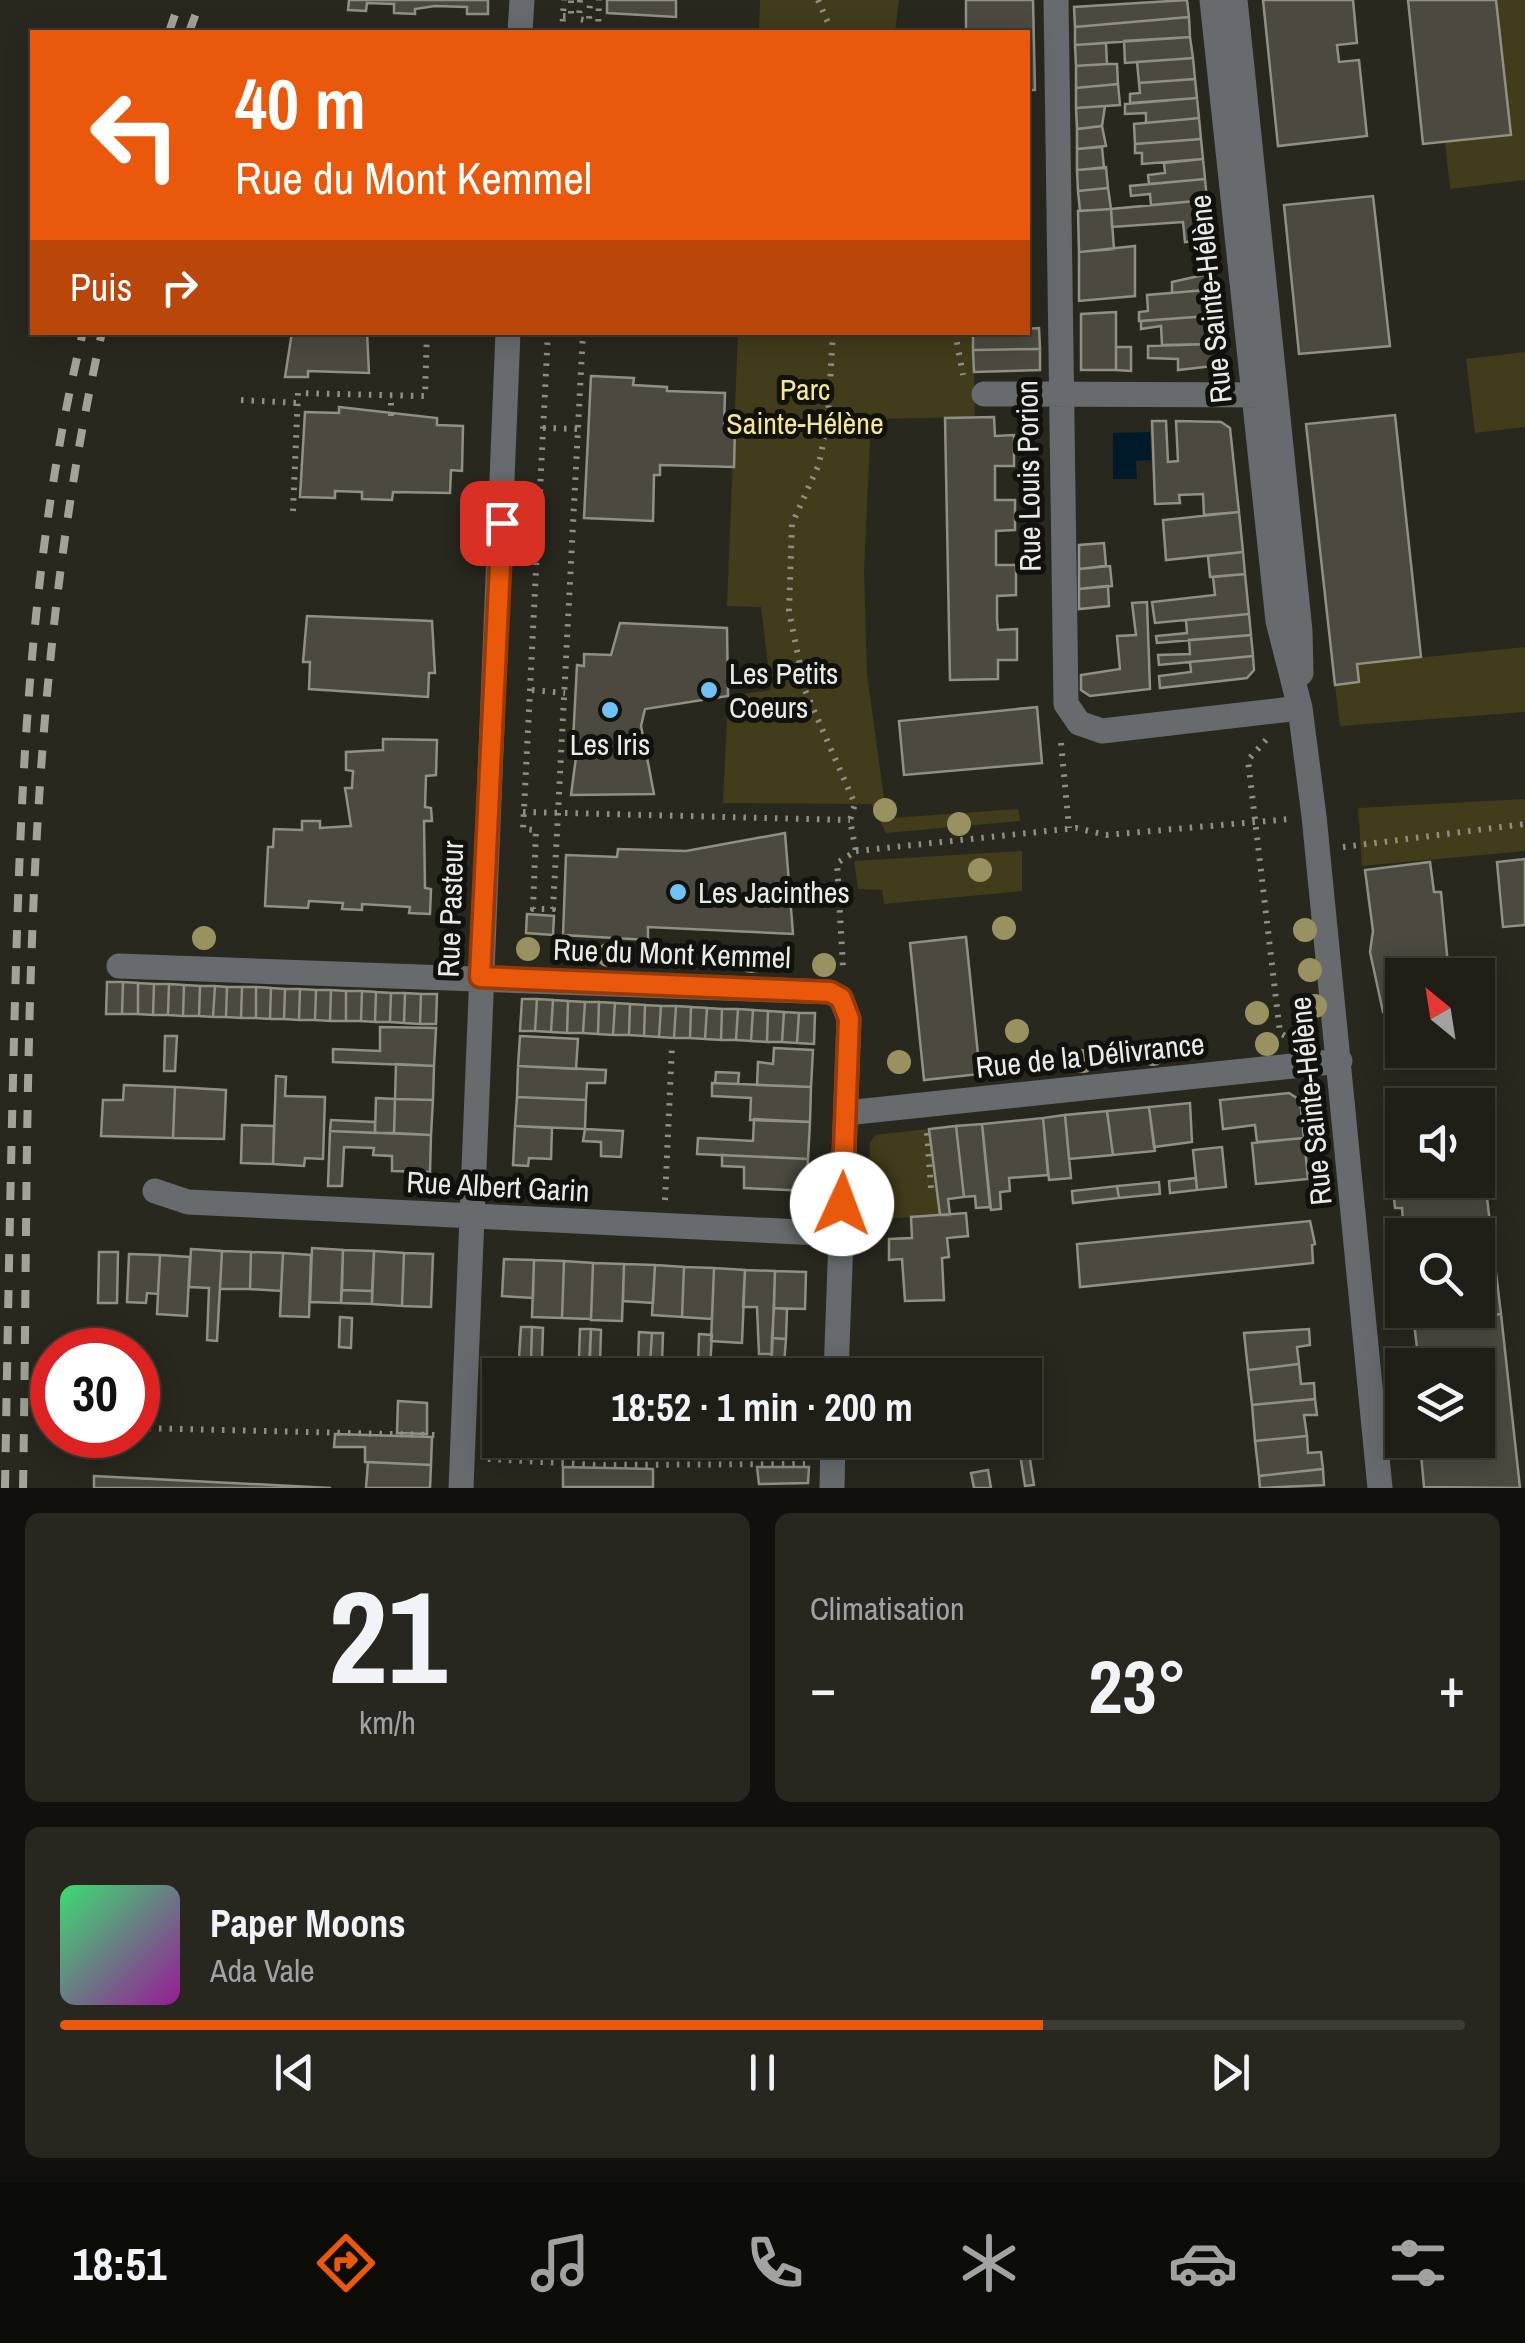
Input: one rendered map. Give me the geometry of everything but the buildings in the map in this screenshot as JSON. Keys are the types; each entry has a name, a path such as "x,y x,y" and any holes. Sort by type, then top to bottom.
{"street":[{"path":"520,30 522,0"},
{"name":"Rue Louis Porion","path":"1056,0 1065,690 1071,715 1102,731 1300,708"},
{"name":"Rue Sainte-Hélène","path":"1212,0 1300,632 1300,708 1340,1062 1380,1488"},
{"name":"Rue Sainte-Hélène","path":"1235,0 1264,395"},
{"name":"Rue Pasteur","path":"461,1488 508,335"},
{"path":"984,394 1264,395"},
{"name":"Rue du Mont Kemmel","path":"120,966 830,992 841,998 849,1019 837,1358"},
{"name":"Rue de la Délivrance","path":"846,1113 1340,1062"},
{"name":"Rue Albert Garin","path":"154,1191 188,1202 841,1234"}],"path":[{"path":"562,30 563,16 570,16 568,0"},
{"path":"580,0 578,19 590,22 590,0"},
{"path":"598,30 599,0"},
{"path":"818,0 831,30"},
{"path":"294,511 298,393 425,396 427,335"},
{"path":"548,335 522,829 536,830 533,908 553,910 583,335"},
{"path":"833,335 828,418 819,464 792,524 790,612 804,690 855,804 850,820 856,851"},
{"path":"391,396 391,416"},
{"path":"241,400 298,403"},
{"path":"543,428 578,430"},
{"path":"532,690 565,693"},
{"path":"1266,740 1248,760 1280,1034 1304,1046 1307,1065"},
{"path":"1060,762 1069,829"},
{"path":"525,812 850,820"},
{"path":"1314,816 1338,814 1341,847 1525,824"},
{"path":"844,944 837,862 856,851 1069,829 1106,835 1275,820"},
{"path":"664,1226 672,1046"},
{"path":"924,1105 931,1188"},
{"path":"160,1429 462,1446 597,1465 833,1464"}],"green space":[{"path":"760,0 899,0 895,30 759,30"},
{"path":"1497,0 1525,0 1525,180 1450,189 1445,142 1511,135"},
{"name":"Parc Sainte-Hélène","path":"738,335 973,335 975,417 871,419 864,571 867,674 885,805 892,818 1018,809 1020,821 886,833 872,804 723,803 728,696 771,690 761,607 727,606"},
{"path":"1525,352 1525,427 1475,433 1466,359"},
{"path":"1525,647 1525,712 1340,726 1335,685 1358,682 1357,664"},
{"path":"1525,799 1525,851 1362,866 1358,808"},
{"path":"1022,851 1022,891 884,904 882,890 858,889 854,861"},
{"path":"929,1129 940,1215 867,1220 870,1143 875,1135"}],"water":[{"path":"1150,432 1151,460 1136,461 1137,479 1113,479 1113,433"}],"railway":[{"path":"170,30 180,0"},
{"path":"190,30 201,0"},
{"path":"5,1488 16,965 27,726 52,488 82,335"},
{"path":"23,1488 29,1053 41,763 74,474 101,335"}],"place":[{"name":"Les Petits Coeurs","path":"709,690"},
{"name":"Les Iris","path":"610,710"},
{"name":"Les Jacinthes","path":"678,892"}],"route":[{"path":"502,523 480,977 830,992 841,998 849,1019 842,1204"}]}
